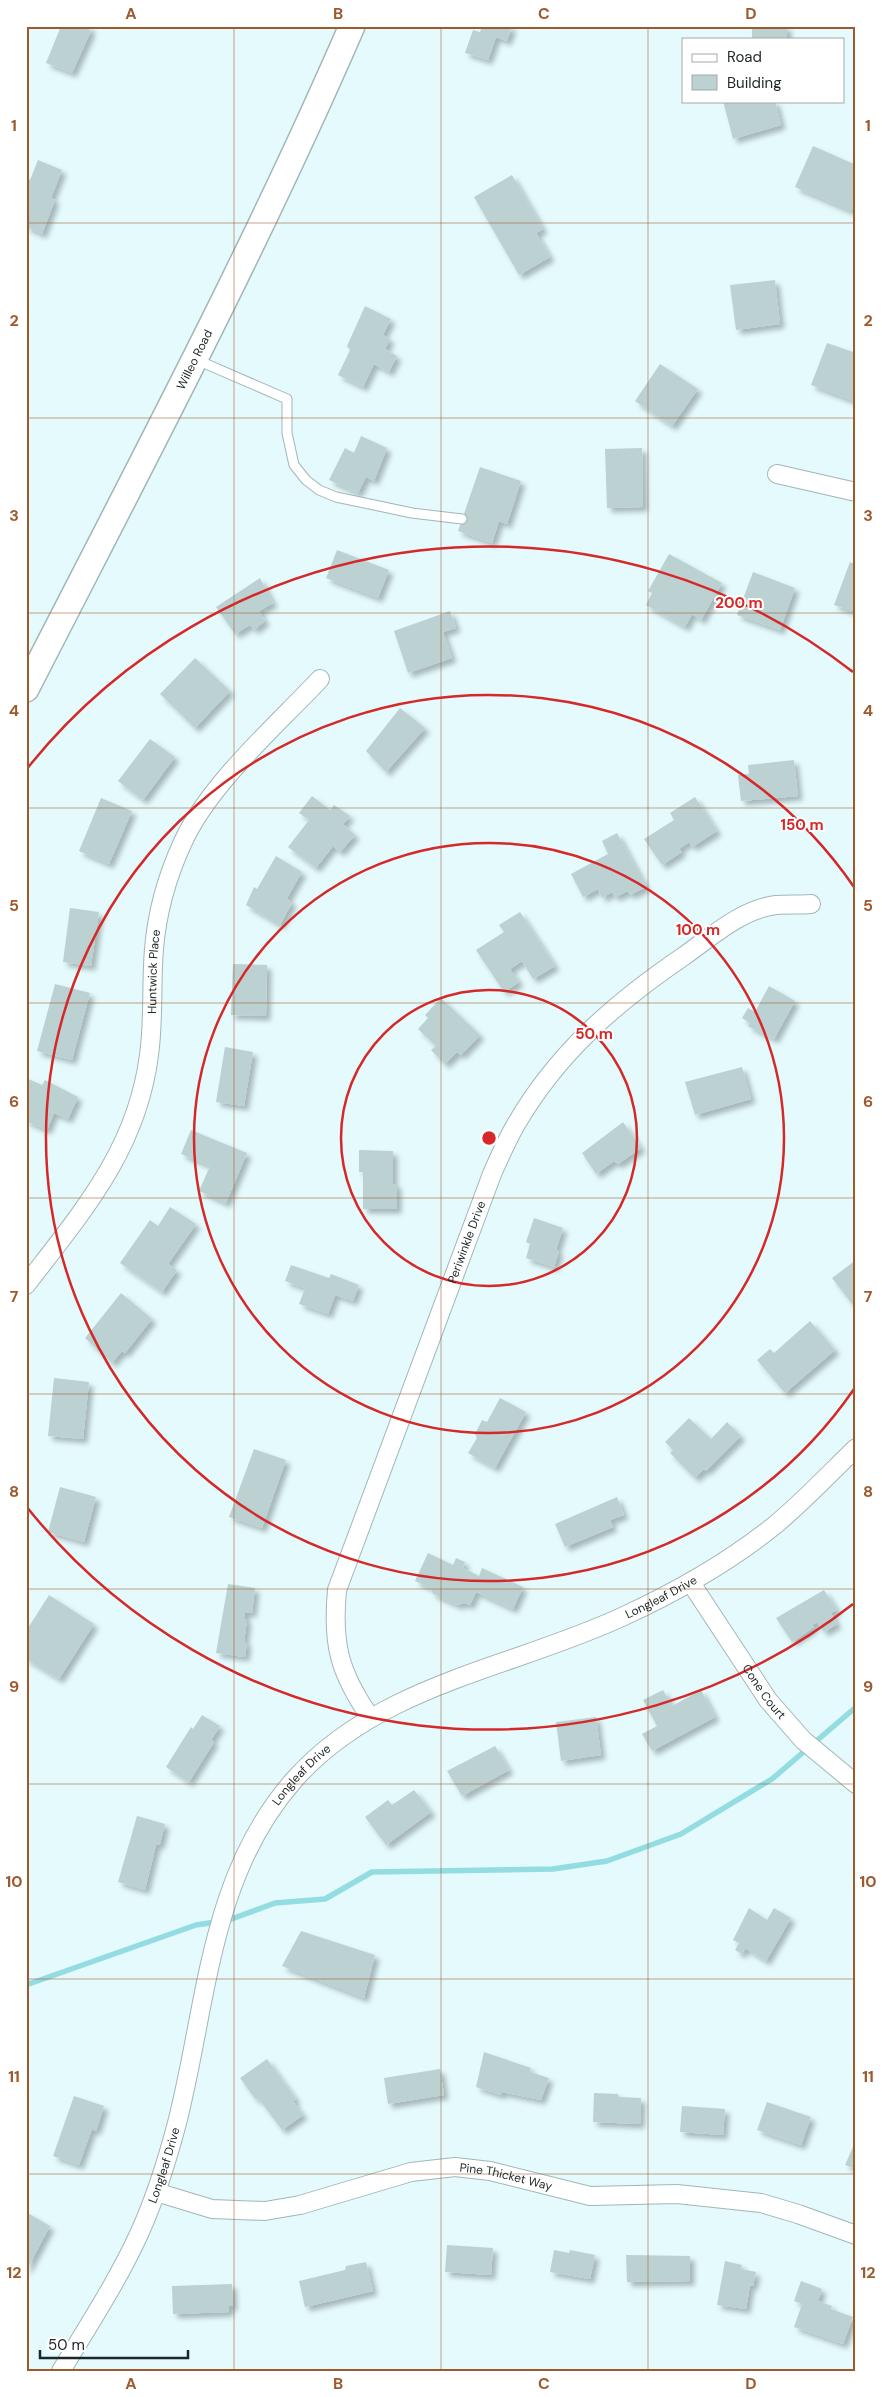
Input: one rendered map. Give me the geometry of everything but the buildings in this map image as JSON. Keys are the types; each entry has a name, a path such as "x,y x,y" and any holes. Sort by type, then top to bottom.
{"street":[{"name":"Willeo Road","path":"26,689 195,359 309,124 352,26"},
{"path":"778,474 856,492"},
{"name":"Huntwick Place","path":"26,1285 97,1192 117,1159 132,1124 142,1092 149,1054 154,948 158,915 168,878 182,842 199,813 219,786 320,679"},
{"name":"Periwinkle Drive","path":"370,1717 353,1692 338,1657 334,1622 337,1590 492,1174 515,1127 544,1082 574,1046 612,1008 643,984 743,916 775,905 810,904"},
{"name":"Longleaf Drive","path":"61,2371 118,2275 138,2235 156,2192 177,2123 220,1921 240,1863 264,1820 294,1780 330,1746 370,1717 417,1694 621,1618 691,1583 736,1554 777,1523 856,1448"},
{"name":"Cone Court","path":"691,1583 768,1700 803,1740 856,1784"},
{"name":"Pine Thicket Way","path":"156,2192 212,2209 265,2211 300,2205 411,2172 456,2167 490,2171 590,2196 677,2194 761,2203 798,2214 856,2236"}],"lane":[{"path":"195,359 287,399 288,433 294,466 306,480 319,490 336,497 402,511 462,519"}],"waterway":[{"path":"26,1985 196,1925 229,1920 275,1903 325,1899 372,1872 553,1869 607,1861 681,1834 772,1779 856,1707"}]}
